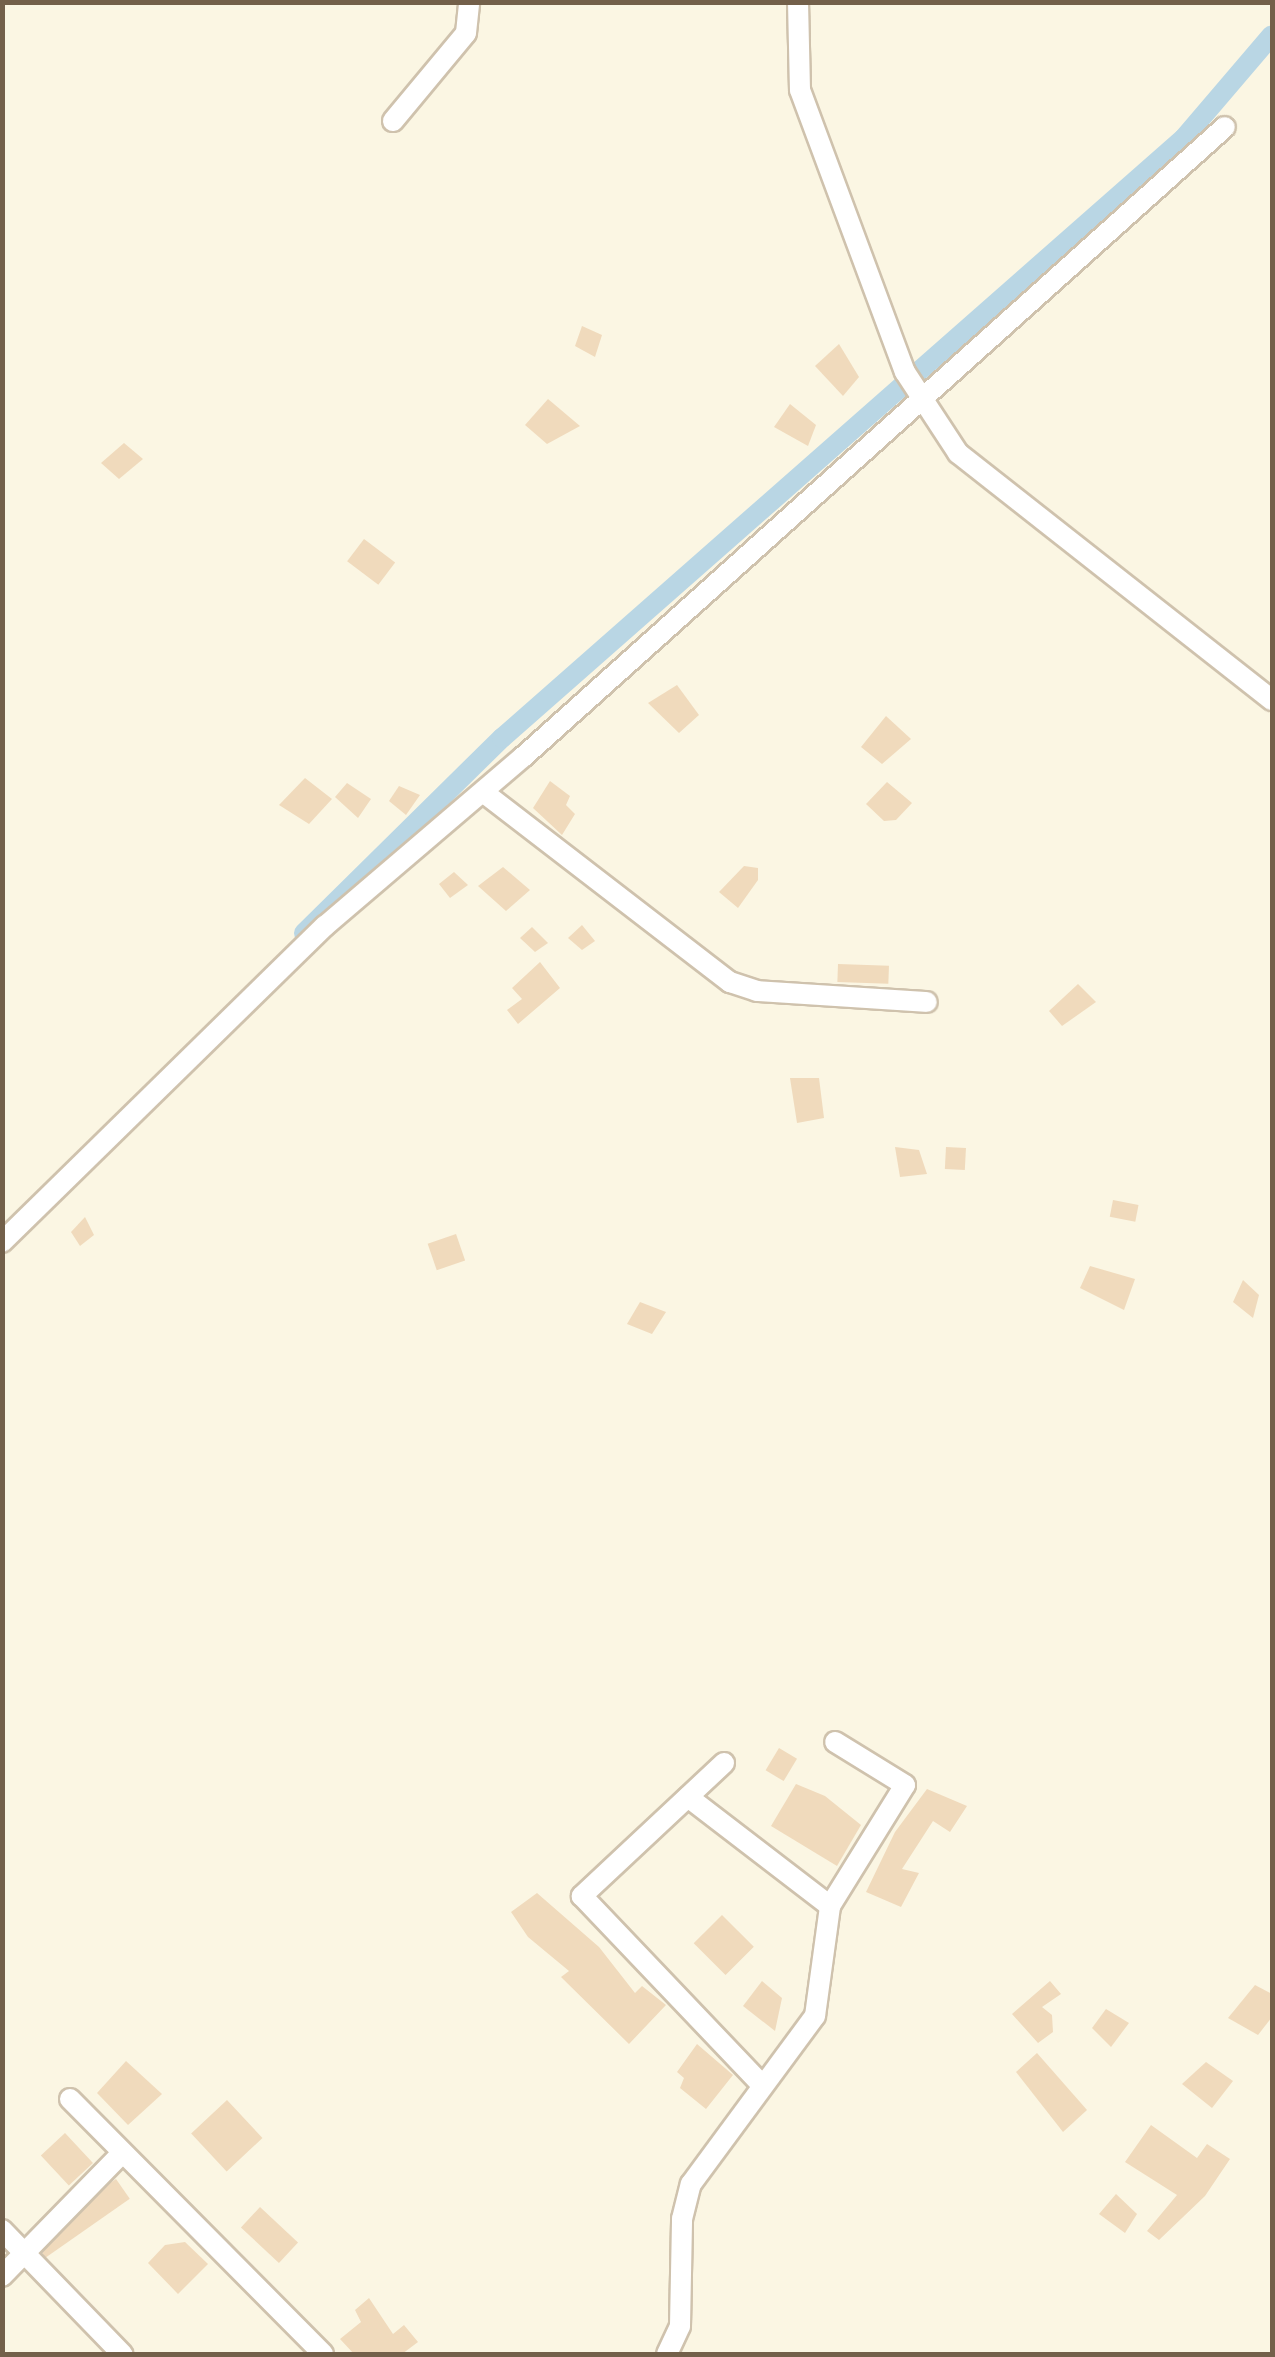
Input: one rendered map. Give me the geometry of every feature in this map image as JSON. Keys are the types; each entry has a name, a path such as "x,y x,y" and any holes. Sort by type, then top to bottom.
{"street":[{"path":"393,122 466,33 469,2"},
{"path":"798,2 800,90 905,372 958,454 1272,700"},
{"path":"2,1242 325,926 482,792 1225,127"},
{"path":"482,792 730,982 757,990 926,1002"},
{"path":"667,2354 680,2326 682,2218 690,2184 815,2016 830,1906 905,1785 836,1742"},
{"path":"724,1763 582,1896 762,2085"},
{"path":"688,1797 830,1906"},
{"path":"70,2099 323,2354"},
{"path":"2,2276 122,2152"},
{"path":"2,2230 122,2354"}],"building":[{"path":"582,326 602,335 595,357 575,346"},
{"path":"839,344 859,377 843,396 815,366"},
{"path":"548,399 580,426 547,444 525,425"},
{"path":"790,404 816,425 808,446 774,427"},
{"path":"124,443 143,459 119,479 101,463"},
{"path":"364,539 395,562 378,585 347,561"},
{"path":"677,685 699,715 679,733 648,703"},
{"path":"886,716 911,739 882,764 861,747"},
{"path":"305,778 332,799 309,824 279,805"},
{"path":"550,781 570,796 566,805 575,814 562,835 533,808"},
{"path":"887,782 912,803 896,820 884,821 866,804"},
{"path":"347,783 371,799 358,818 335,797"},
{"path":"399,786 420,795 406,815 389,801"},
{"path":"744,866 758,868 758,880 738,908 719,892"},
{"path":"503,867 530,890 506,911 478,886"},
{"path":"454,872 468,885 450,898 439,884"},
{"path":"582,925 595,941 582,950 568,938"},
{"path":"532,927 548,943 535,952 520,938"},
{"path":"540,962 560,988 518,1024 507,1010 522,999 512,988"},
{"path":"838,964 889,966 888,984 837,982"},
{"path":"1078,984 1096,1002 1062,1026 1049,1011"},
{"path":"790,1078 819,1078 824,1118 797,1123"},
{"path":"895,1147 919,1150 927,1174 900,1177"},
{"path":"946,1147 966,1148 965,1170 945,1169"},
{"path":"1113,1200 1139,1205 1135,1222 1110,1217"},
{"path":"85,1217 94,1235 80,1246 71,1232"},
{"path":"456,1234 465,1260 437,1270 428,1244"},
{"path":"1090,1266 1135,1279 1124,1310 1080,1288"},
{"path":"1243,1280 1259,1295 1253,1318 1233,1302"},
{"path":"640,1302 666,1312 652,1334 627,1324"},
{"path":"779,1748 797,1759 784,1781 766,1770"},
{"path":"796,1784 825,1796 861,1825 837,1866 771,1826"},
{"path":"927,1789 967,1806 950,1832 933,1821 902,1869 919,1873 901,1907 866,1892 895,1832"},
{"path":"537,1893 599,1947 635,1993 642,1986 666,2005 629,2044 561,1977 569,1971 528,1937 511,1912"},
{"path":"722,1915 754,1947 726,1975 694,1943"},
{"path":"762,1981 782,1998 775,2031 743,2006"},
{"path":"1050,1981 1061,1994 1042,2007 1052,2015 1053,2032 1038,2043 1012,2014"},
{"path":"1255,1985 1272,1994 1272,2017 1258,2035 1228,2018"},
{"path":"1106,2009 1129,2023 1111,2047 1092,2028"},
{"path":"697,2044 733,2075 706,2109 680,2088 684,2078 677,2072"},
{"path":"1037,2053 1087,2110 1063,2132 1016,2072"},
{"path":"126,2061 162,2094 128,2125 97,2093"},
{"path":"1206,2062 1233,2081 1212,2108 1182,2084"},
{"path":"227,2100 262,2138 227,2171 191,2133"},
{"path":"1151,2125 1197,2158 1207,2144 1230,2159 1205,2196 1159,2240 1147,2231 1177,2195 1125,2162"},
{"path":"65,2133 93,2163 69,2185 41,2156"},
{"path":"116,2179 130,2199 45,2258 32,2238"},
{"path":"1116,2194 1137,2214 1125,2233 1099,2214"},
{"path":"260,2207 298,2242 279,2263 241,2227"},
{"path":"185,2242 208,2264 178,2294 148,2263 165,2245"},
{"path":"369,2298 393,2334 404,2325 418,2342 402,2354 354,2354 340,2339 361,2322 355,2310"}],"waterway":[{"path":"304,933 502,738 1184,138 1272,35"}]}
